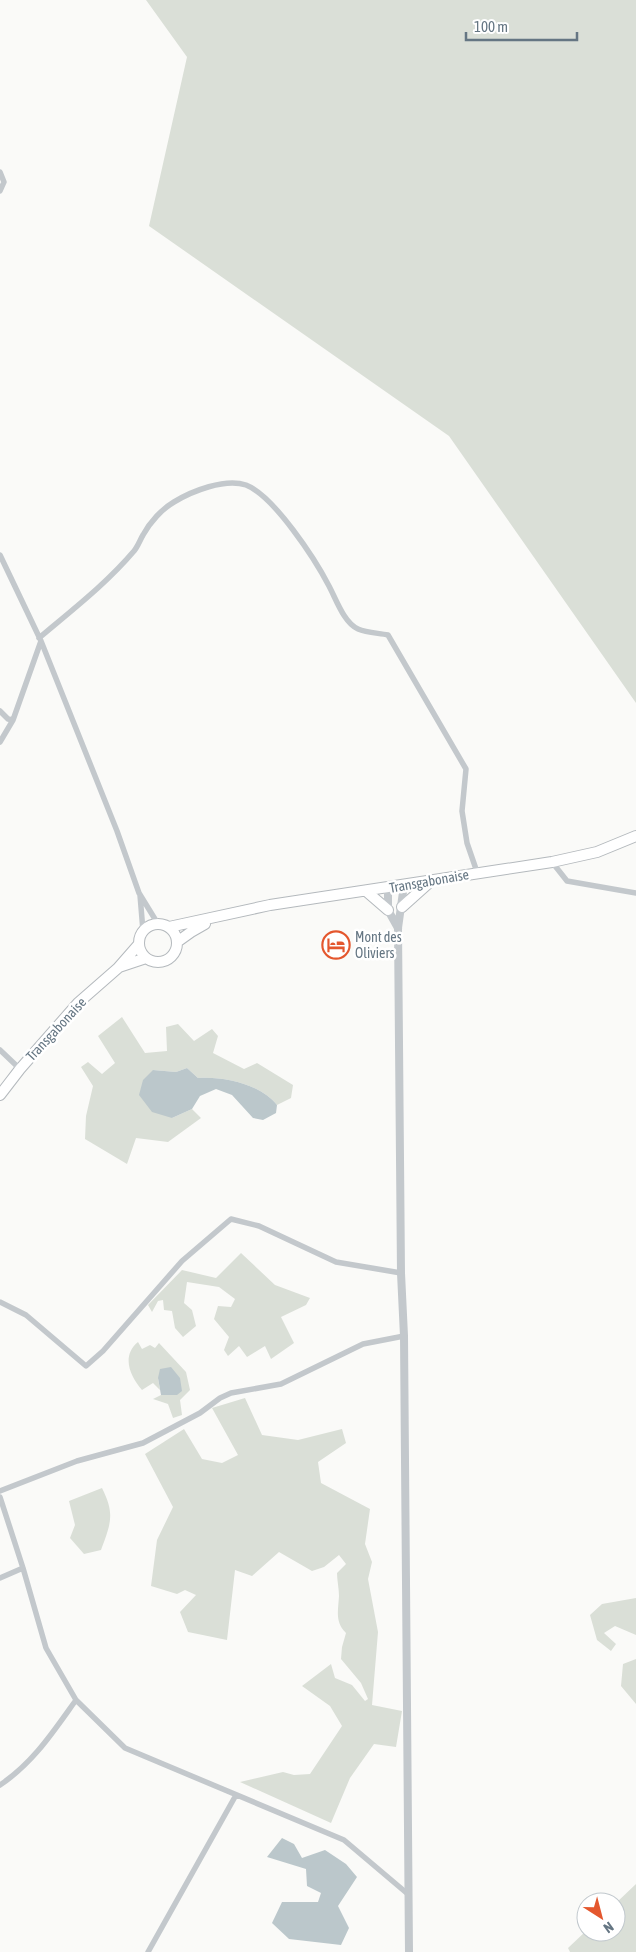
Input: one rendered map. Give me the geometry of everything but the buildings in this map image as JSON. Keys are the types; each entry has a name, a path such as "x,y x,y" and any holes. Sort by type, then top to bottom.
{"highway":[{"name":"Transgabonaise","path":"169,927 270,905 552,862 597,852 636,836"},
{"path":"402,907 431,880"},
{"path":"366,891 388,910"},
{"name":"Transgabonaise","path":"177,942 219,917"},
{"path":"158,924 169,927 176,936 175,951 170,957 162,961 146,958 139,944 143,931 147,927 158,924"},
{"name":"Transgabonaise","path":"0,1095 20,1069 78,1003 118,968 139,944"},
{"name":"Transgabonaise","path":"118,968 146,958"}],"street":[{"path":"0,172 4,182 0,191"},
{"path":"0,742 12,720 40,640 101,585 135,549 144,533 162,511 175,502 216,484 233,483 245,485 261,493 292,530 323,576 350,623 359,629 388,635 466,769 462,811 467,843 477,872"},
{"path":"0,555 40,640 117,830 139,893 158,924"},
{"path":"0,711 8,719 12,720"},
{"path":"552,862 568,881 636,894"},
{"path":"404,885 398,928 410,1952"},
{"path":"388,888 388,910 398,928"},
{"path":"139,893 143,931"},
{"path":"0,1050 20,1069"},
{"path":"0,1302 26,1315 86,1366 103,1351 182,1262 231,1219 259,1226 336,1262 401,1273"},
{"path":"0,1491 77,1461 143,1443 200,1413 220,1398 231,1393 281,1384 363,1344 404,1336"},
{"path":"0,1497 46,1648 76,1700 125,1748 344,1840 409,1895"},
{"path":"0,1578 23,1568"},
{"path":"0,1785 25,1765 41,1748 76,1700"},
{"path":"148,1952 236,1795"}],"shaded area":[{"path":"146,0 636,0 636,703 449,436 149,226 187,57"},
{"path":"122,1017 145,1053 167,1051 166,1027 178,1024 194,1041 212,1029 218,1036 213,1053 244,1069 257,1063 293,1085 291,1098 277,1105 261,1092 241,1083 219,1078 198,1078 187,1068 176,1072 153,1070 172,1118 192,1109 201,1118 168,1142 136,1138 127,1164 85,1139 86,1116 93,1086 81,1067 88,1062 102,1074 115,1063 98,1036"},
{"path":"187,1068 198,1078 230,1080 261,1092 277,1105 276,1113 263,1120 253,1118 232,1095 216,1089 200,1096 192,1109 172,1118 152,1112 139,1095 143,1080 153,1070 176,1072"},
{"path":"241,1253 275,1285 310,1298 306,1305 281,1317 294,1343 271,1359 265,1346 247,1357 239,1346 228,1356 224,1350 229,1337 214,1319 218,1306 231,1307 235,1299 219,1287 187,1282 184,1303 192,1310 196,1326 183,1337 175,1328 172,1311 164,1310 163,1300 158,1301 152,1312 148,1305 182,1270 216,1278"},
{"path":"138,1342 142,1349 150,1345 155,1348 159,1343 186,1372 190,1390 180,1400 182,1415 173,1418 168,1404 153,1399 161,1395 177,1395 158,1378 160,1390 153,1383 142,1390 134,1379 129,1366 129,1360 130,1353"},
{"path":"171,1367 180,1378 182,1391 177,1395 161,1395 158,1378 160,1369"},
{"path":"245,1398 262,1435 298,1440 342,1429 346,1443 318,1462 321,1483 370,1509 365,1544 372,1562 368,1579 378,1632 372,1705 402,1711 396,1747 374,1744 350,1778 331,1823 240,1782 283,1772 294,1775 310,1774 342,1726 330,1706 302,1686 331,1664 335,1678 352,1685 365,1701 368,1699 361,1683 341,1659 346,1633 340,1625 338,1616 337,1573 346,1564 339,1555 324,1567 312,1571 279,1552 252,1576 235,1570 227,1640 188,1632 180,1612 196,1595 185,1590 177,1594 151,1586 157,1540 173,1507 145,1454 184,1429 202,1459 222,1463 238,1455 212,1408"},
{"path":"102,1488 110,1512 107,1533 101,1550 84,1554 70,1538 75,1525 69,1501"},
{"path":"636,1598 636,1635 615,1626 604,1633 616,1644 611,1651 597,1640 590,1615 602,1604"},
{"path":"636,1659 636,1704 621,1686 623,1664"},
{"path":"282,1838 294,1844 302,1858 325,1850 346,1864 357,1877 338,1906 349,1928 341,1945 289,1939 272,1923 282,1902 318,1902 321,1893 307,1886 306,1869 267,1857"},
{"path":"636,1884 636,1952 570,1952 568,1948 576,1940 576,1942 626,1942 626,1894"}],"place":[{"name":"Mont des Oliviers","path":"336,945"}]}
